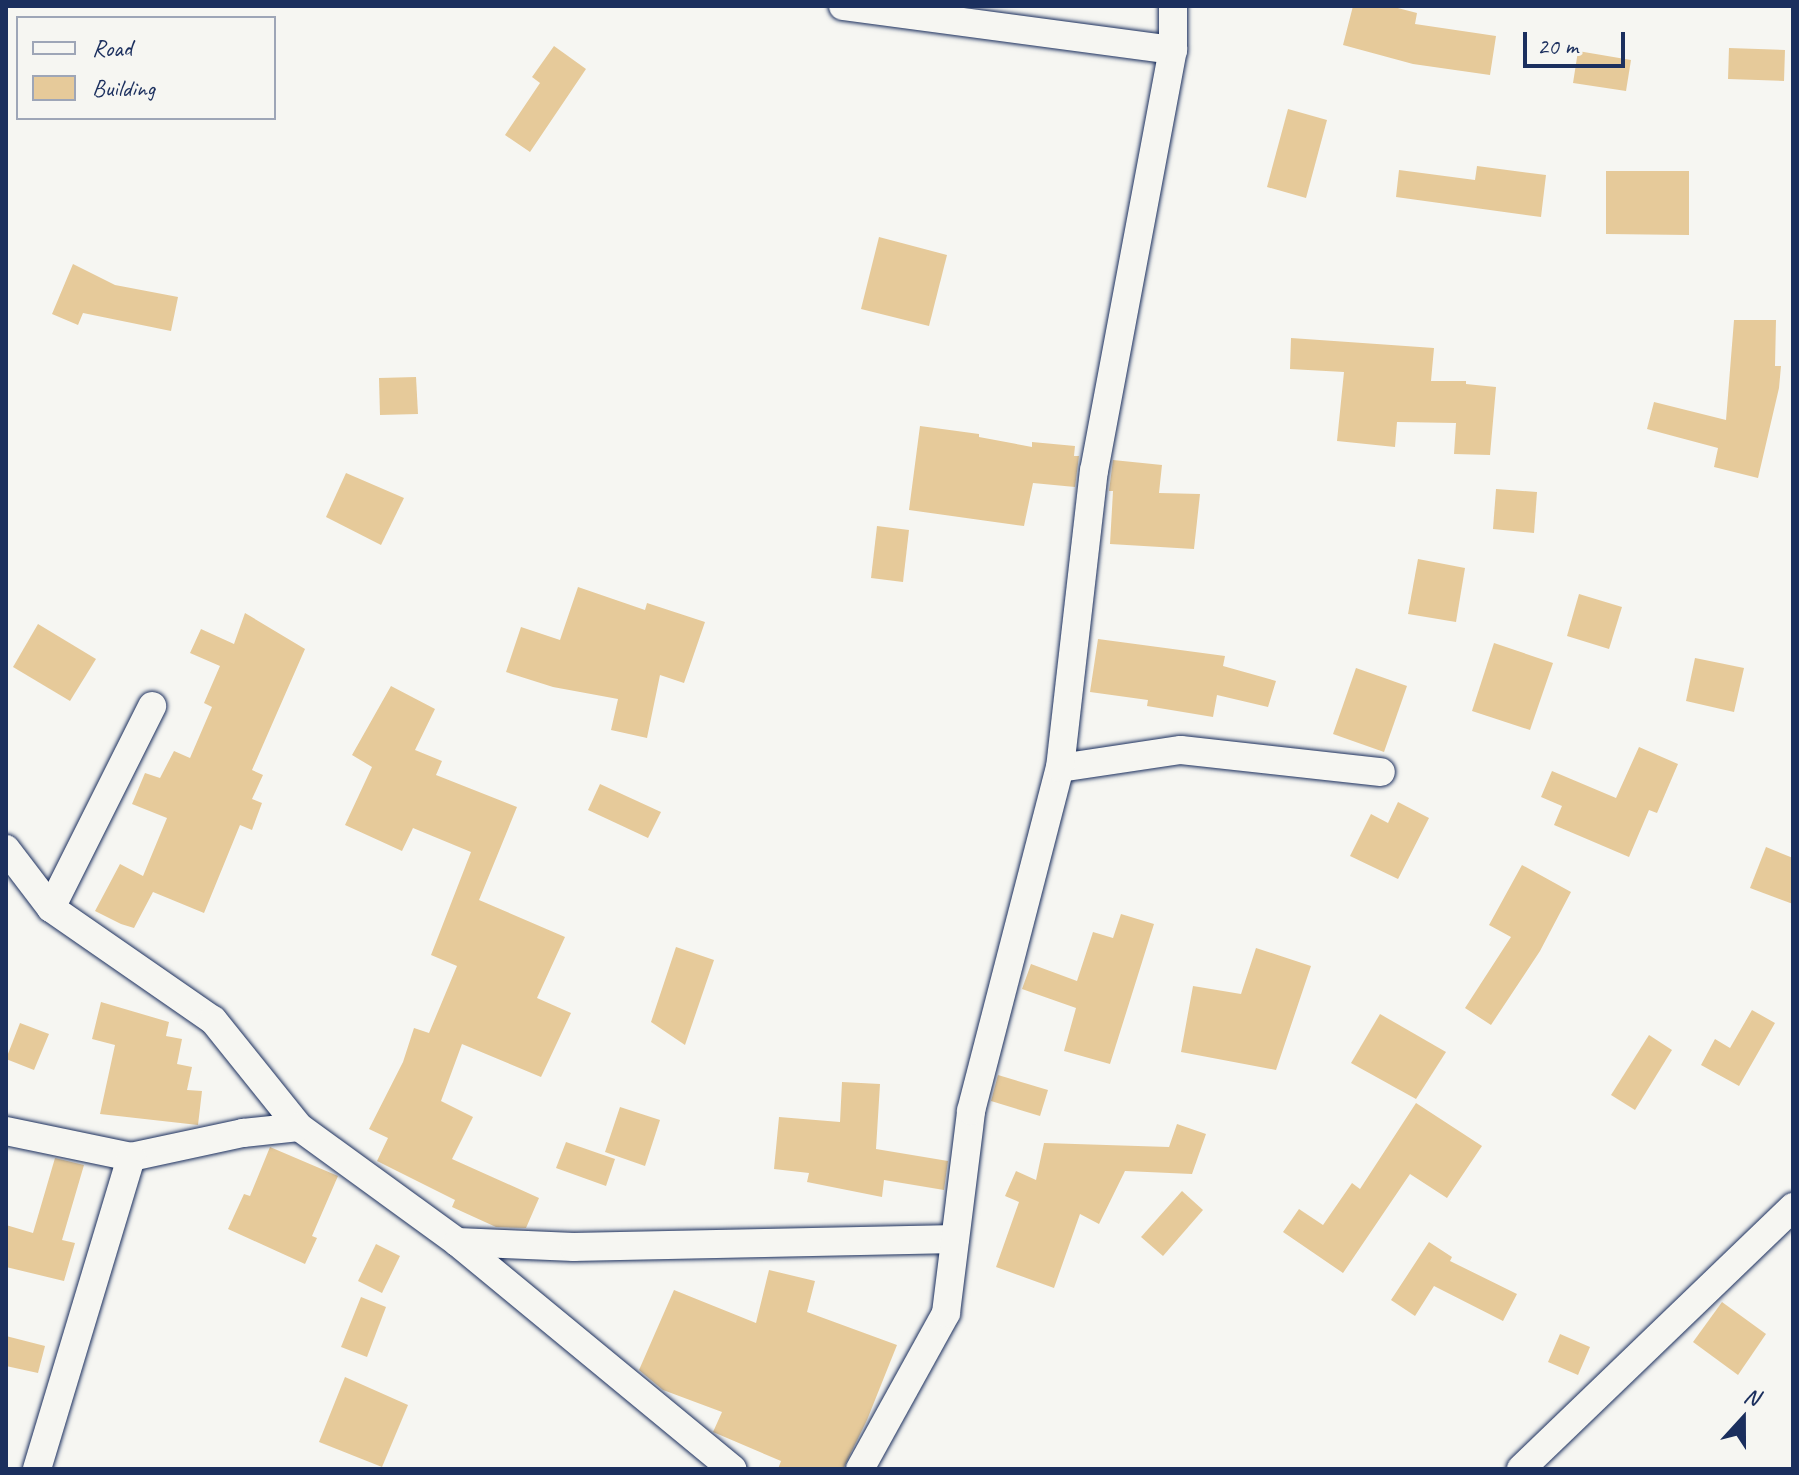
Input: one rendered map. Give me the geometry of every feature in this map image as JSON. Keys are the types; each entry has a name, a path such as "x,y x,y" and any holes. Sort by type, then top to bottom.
{"street":[{"path":"843,6 1173,50"},
{"path":"860,1469 946,1313 971,1111 1060,768 1094,471 1173,50 1173,6"},
{"path":"51,908 152,706"},
{"path":"1060,768 1181,750 1381,772"},
{"path":"6,849 51,908 213,1020 299,1127 457,1242 732,1469"},
{"path":"6,1131 131,1157 243,1133 299,1127"},
{"path":"37,1469 131,1157"},
{"path":"1521,1469 1793,1207"},
{"path":"457,1242 574,1247 955,1239"}],"building":[{"path":"1353,6 1390,6 1417,13 1415,24 1496,36 1490,75 1413,64 1343,45"},
{"path":"554,46 586,69 530,152 505,135 540,83 532,77"},
{"path":"1729,48 1785,50 1784,81 1728,79"},
{"path":"1578,51 1631,60 1626,91 1573,83"},
{"path":"1288,109 1327,120 1306,198 1267,187"},
{"path":"1477,166 1546,175 1541,217 1396,197 1399,170 1475,180"},
{"path":"1606,171 1689,171 1689,235 1606,234"},
{"path":"879,237 947,255 929,326 861,309"},
{"path":"73,264 115,285 178,297 171,331 83,313 78,325 52,314"},
{"path":"1734,320 1776,320 1775,366 1781,366 1779,388 1758,478 1714,467 1718,448 1647,429 1654,402 1726,420"},
{"path":"1291,338 1434,348 1431,381 1466,381 1466,384 1496,387 1490,455 1454,454 1456,423 1397,422 1395,447 1337,441 1344,372 1290,369"},
{"path":"416,377 418,414 380,415 379,378"},
{"path":"920,426 979,434 979,437 1032,447 1032,442 1075,446 1074,456 1079,456 1075,487 1033,483 1024,526 909,510"},
{"path":"1113,460 1162,465 1159,493 1200,494 1194,549 1110,544 1113,491 1109,491"},
{"path":"346,473 404,498 381,545 326,517"},
{"path":"1496,489 1537,492 1534,533 1493,529"},
{"path":"877,526 909,530 903,582 871,578"},
{"path":"1418,559 1465,568 1456,622 1408,614"},
{"path":"578,587 645,610 647,603 705,622 684,683 660,675 647,738 611,730 618,699 553,687 506,672 521,627 560,640"},
{"path":"1579,594 1622,607 1609,649 1567,636"},
{"path":"245,613 305,649 252,770 263,775 252,799 262,803 252,830 240,825 204,913 153,892 134,928 121,924 95,911 120,864 143,876 167,818 132,804 145,773 160,778 174,751 190,758 212,707 204,703 220,666 190,653 201,629 234,644"},
{"path":"38,624 96,659 70,701 13,667"},
{"path":"1098,639 1225,656 1223,666 1276,681 1268,707 1217,695 1213,717 1147,706 1148,700 1090,692"},
{"path":"1494,643 1553,663 1530,730 1472,711"},
{"path":"1695,658 1744,668 1734,712 1686,701"},
{"path":"1356,668 1407,686 1384,752 1333,734"},
{"path":"391,686 435,709 415,750 442,761 436,775 517,807 479,900 565,937 537,998 571,1013 541,1077 462,1044 441,1101 473,1117 452,1159 539,1198 526,1228 496,1227 452,1207 455,1200 377,1161 388,1138 369,1129 403,1062 414,1028 429,1033 457,966 431,955 471,852 413,828 402,851 345,825 372,767 352,755"},
{"path":"1639,747 1678,764 1657,813 1649,810 1629,857 1554,825 1562,806 1541,797 1552,771 1616,798"},
{"path":"600,784 661,812 648,838 588,810"},
{"path":"1398,802 1429,818 1398,879 1350,856 1371,814 1388,823"},
{"path":"1766,847 1793,858 1793,904 1750,888"},
{"path":"1522,865 1571,892 1540,951 1491,1025 1465,1008 1511,937 1489,925"},
{"path":"1121,914 1154,924 1110,1064 1064,1051 1076,1008 1022,989 1031,964 1077,981 1093,932 1113,938"},
{"path":"676,947 714,960 685,1045 651,1022"},
{"path":"1256,948 1311,966 1276,1070 1181,1052 1193,986 1241,994"},
{"path":"101,1002 169,1022 166,1036 182,1039 177,1064 192,1067 187,1090 202,1091 198,1125 100,1114 115,1045 92,1039"},
{"path":"1752,1010 1775,1023 1739,1086 1701,1065 1715,1039 1730,1048"},
{"path":"1380,1014 1446,1052 1416,1099 1351,1063"},
{"path":"20,1023 49,1034 34,1070 6,1059"},
{"path":"1649,1035 1672,1050 1635,1110 1611,1095"},
{"path":"998,1075 1048,1090 1040,1116 991,1101"},
{"path":"842,1082 880,1084 876,1149 948,1161 944,1190 884,1180 882,1197 807,1182 809,1173 774,1169 779,1117 840,1122"},
{"path":"1416,1103 1482,1146 1447,1198 1410,1174 1343,1273 1283,1232 1299,1209 1323,1225 1352,1183 1360,1189"},
{"path":"620,1107 660,1120 645,1166 605,1152"},
{"path":"1177,1124 1206,1134 1192,1174 1125,1171 1099,1224 1080,1214 1054,1288 996,1267 1019,1202 1005,1196 1016,1171 1036,1180 1044,1143 1169,1147"},
{"path":"566,1142 615,1159 606,1186 556,1168"},
{"path":"270,1147 338,1176 312,1236 317,1238 305,1264 228,1229 244,1194 250,1196"},
{"path":"55,1158 84,1165 62,1240 75,1243 64,1281 6,1267 6,1225 33,1233"},
{"path":"1182,1191 1203,1210 1163,1256 1141,1237"},
{"path":"1429,1242 1452,1257 1450,1261 1517,1294 1503,1321 1434,1286 1415,1316 1391,1300"},
{"path":"376,1244 400,1256 382,1293 358,1281"},
{"path":"769,1270 815,1281 807,1312 897,1345 867,1420 843,1469 778,1469 781,1461 713,1432 722,1412 663,1390 639,1370 674,1290 756,1323"},
{"path":"361,1297 386,1307 367,1357 341,1347"},
{"path":"1722,1302 1766,1334 1738,1375 1693,1342"},
{"path":"1560,1334 1590,1347 1578,1375 1548,1362"},
{"path":"6,1336 45,1346 38,1373 6,1366"},
{"path":"345,1377 408,1405 382,1467 319,1442"}]}
